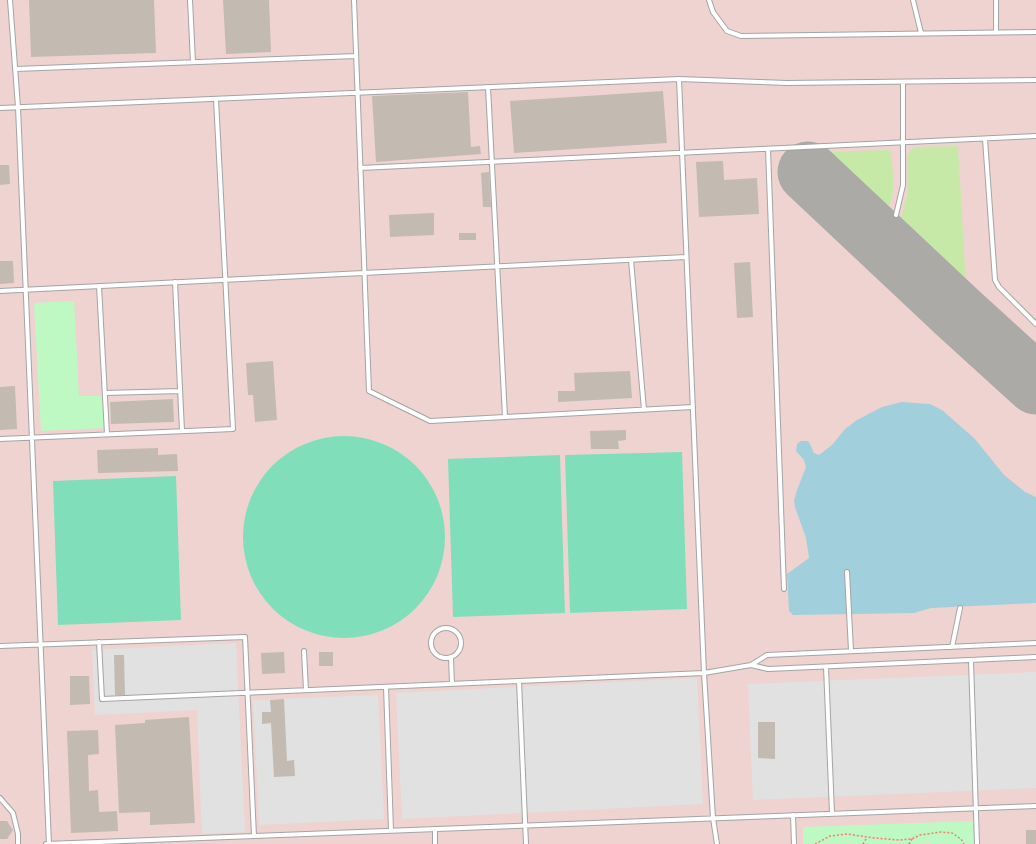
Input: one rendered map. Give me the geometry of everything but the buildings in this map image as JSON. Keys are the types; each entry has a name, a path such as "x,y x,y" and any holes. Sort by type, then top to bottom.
{"lane":[{"path":"10,0 18,107 48,844 1036,806"},
{"path":"190,0 193,62"},
{"path":"354,0 369,391 430,421 693,407"},
{"path":"709,0 713,12 727,30 741,36 1036,32"},
{"path":"913,0 921,33"},
{"path":"996,0 996,32"},
{"path":"15,69 356,56"},
{"path":"0,108 679,79 787,83 1036,80"},
{"path":"679,79 704,673 713,818 717,844"},
{"path":"896,215 903,185 903,82"},
{"path":"488,87 504,417"},
{"path":"0,439 233,429 216,99"},
{"path":"360,168 1036,136"},
{"path":"985,139 995,280 999,287 1036,324"},
{"path":"768,149 784,589"},
{"path":"0,291 686,257"},
{"path":"631,260 644,410"},
{"path":"176,282 182,431"},
{"path":"99,286 107,434"},
{"path":"105,393 180,390"},
{"path":"847,572 851,652"},
{"path":"952,647 960,608"},
{"path":"442,628 454,629 462,638 460,650 451,658 439,656 431,647 433,635 442,628"},
{"path":"0,646 245,637 254,836"},
{"path":"99,642 102,699 704,673 751,665 767,655 1036,643"},
{"path":"304,651 306,690"},
{"path":"751,665 768,669 1036,657"},
{"path":"451,658 452,684"},
{"path":"971,660 977,844"},
{"path":"826,667 832,813"},
{"path":"519,681 526,844"},
{"path":"386,686 391,830"},
{"path":"0,798 13,813 18,834 18,844"},
{"path":"793,815 794,844"},
{"path":"435,829 435,844"}],"path":[{"path":"815,844 830,836 847,834 899,840 912,839 920,835 941,832 952,833 961,839 964,844"},
{"path":"863,844 868,837"},
{"path":"909,844 912,839"}],"shaded area":[{"path":"0,0 1036,0 1036,844 0,844"},
{"path":"236,643 245,832 202,834 197,710 95,715 92,650"},
{"path":"1036,672 1036,788 753,800 748,684"},
{"path":"697,678 703,804 402,819 396,693"},
{"path":"378,695 384,819 259,825 253,700"}],"green space":[{"path":"958,146 966,285 900,223 908,191 907,157 910,151 915,147"},
{"path":"890,150 893,172 893,193 885,214 823,152"},
{"path":"74,301 79,396 102,396 104,428 41,431 34,303"},
{"path":"334,436 354,436 373,440 392,448 416,465 428,481 437,498 443,517 445,537 443,557 437,576 428,593 416,609 392,626 373,634 354,638 334,638 315,634 296,626 272,609 255,585 247,566 243,547 243,527 247,508 255,489 272,465 296,448 315,440"},
{"path":"682,452 687,609 570,613 565,455"},
{"path":"560,455 565,613 453,617 448,459"},
{"path":"176,476 181,620 58,625 53,481"},
{"path":"974,821 975,844 803,844 803,827"}],"water":[{"path":"902,402 930,404 942,410 975,439 1004,475 1025,492 1036,497 1036,603 931,608 914,613 793,615 789,611 787,574 809,558 806,538 794,501 806,467 804,460 796,451 797,444 801,441 809,442 814,453 819,455 832,445 845,429 857,420 882,407"}],"runway":[{"path":"808,172 1036,384"}]}
